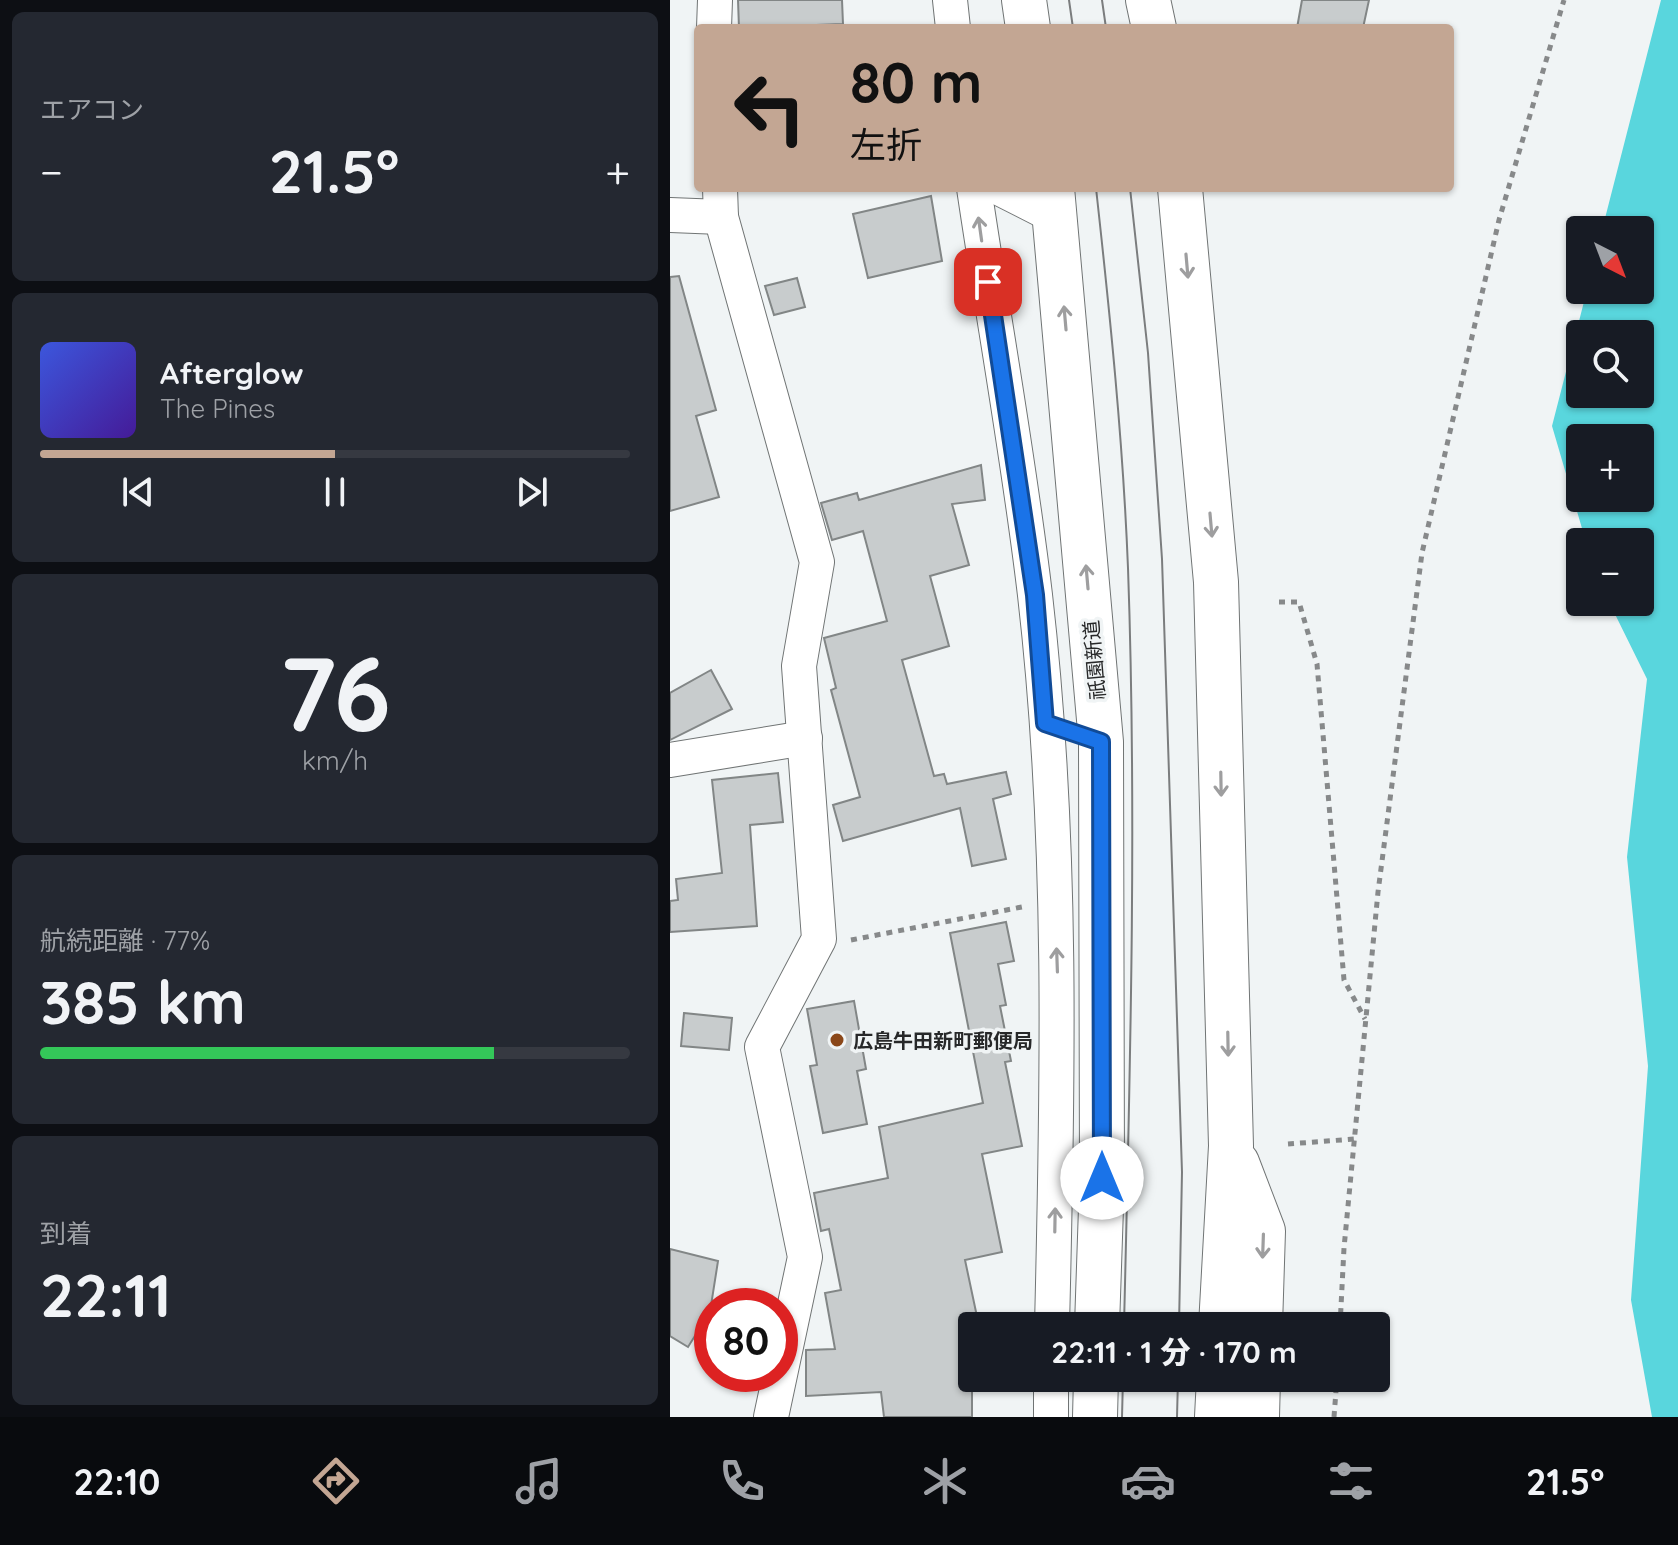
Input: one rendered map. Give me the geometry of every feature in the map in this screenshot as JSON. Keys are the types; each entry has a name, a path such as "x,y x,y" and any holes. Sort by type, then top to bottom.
{"highway":[{"path":"1024,0 1027,24"},
{"path":"1148,0 1153,24"},
{"path":"1180,192 1216,582 1231,1146 1222,1312"},
{"name":"祇園新道","path":"1054,202 1101,742 1102,1178 1098,1312"},
{"path":"1231,1146 1263,1231 1260,1312"},
{"path":"1095,1417 1096,1392"},
{"path":"1217,1417 1218,1392"},
{"path":"1257,1417 1258,1392"}],"street":[{"path":"714,24 715,0"},
{"path":"950,0 953,24"},
{"path":"975,192 1035,595 1045,723 1058,1004 1052,1312"},
{"path":"1015,192 1054,202"},
{"path":"670,215 720,202 817,562 799,666 819,939 762,1047 805,1257 771,1417"},
{"path":"1045,723 1101,742"},
{"path":"670,760 805,738"},
{"path":"1054,1270 1098,1312"},
{"path":"1051,1392 1051,1417"}],"path":[{"path":"1341,1312 1378,892 1422,553 1499,220 1564,0"},
{"path":"1279,602 1299,602 1317,664 1344,980 1365,1019"},
{"path":"819,939 844,941 1034,905"},
{"path":"1288,1144 1354,1139"},
{"path":"1334,1417 1336,1392"}],"water":[{"path":"1661,0 1678,0 1678,1417 1652,1417 1631,1300 1648,1066 1627,857 1647,679 1616,616 1654,616 1654,528 1582,528 1577,512 1654,512 1654,424 1566,424 1566,474 1552,426 1566,372 1566,408 1654,408 1654,320 1579,320 1583,304 1654,304 1654,216 1606,216"}],"building":[{"path":"738,0 842,0 843,24 739,24"},
{"path":"1302,0 1369,0 1364,24 1298,24"},
{"path":"931,196 942,261 868,278 853,214"},
{"path":"679,276 716,410 696,416 719,497 670,511 670,277"},
{"path":"797,278 805,307 774,315 765,286"},
{"path":"981,465 985,500 952,504 969,565 930,576 949,646 902,660 934,776 944,774 947,784 1006,772 1011,794 993,799 1006,859 972,866 960,808 843,841 833,805 860,797 831,690 836,688 824,638 887,621 863,531 832,540 821,503 857,493 859,500"},
{"path":"711,670 732,709 670,740 670,693"},
{"path":"778,773 783,822 750,825 757,926 670,932 670,901 678,900 676,879 722,873 712,780"},
{"path":"1006,922 1014,961 998,964 1006,1005 1000,1006 1011,1061 1005,1062 1022,1146 982,1154 1002,1252 965,1260 976,1312 958,1312 958,1392 972,1392 972,1417 884,1417 881,1392 806,1396 806,1350 835,1349 825,1293 841,1290 829,1229 821,1231 814,1193 888,1178 879,1127 983,1103 950,933"},
{"path":"854,1001 866,1069 857,1071 867,1124 823,1133 810,1066 817,1065 807,1009"},
{"path":"684,1013 732,1018 729,1050 681,1046"},
{"path":"670,1249 718,1261 714,1288 694,1288 694,1337 688,1347 670,1336"}],"tram line":[{"path":"1069,0 1072,24"},
{"path":"1102,0 1105,24"},
{"path":"1096,192 1123,473 1131,663 1132,947 1124,1312"},
{"path":"1130,192 1148,353 1162,559 1182,1172 1179,1312"},
{"path":"1122,1417 1123,1392"},
{"path":"1177,1417 1178,1392"}],"place":[{"name":"広島牛田新町郵便局","path":"837,1040"}],"route":[{"path":"988,282 1035,595 1045,723 1101,742 1102,1178"}]}
